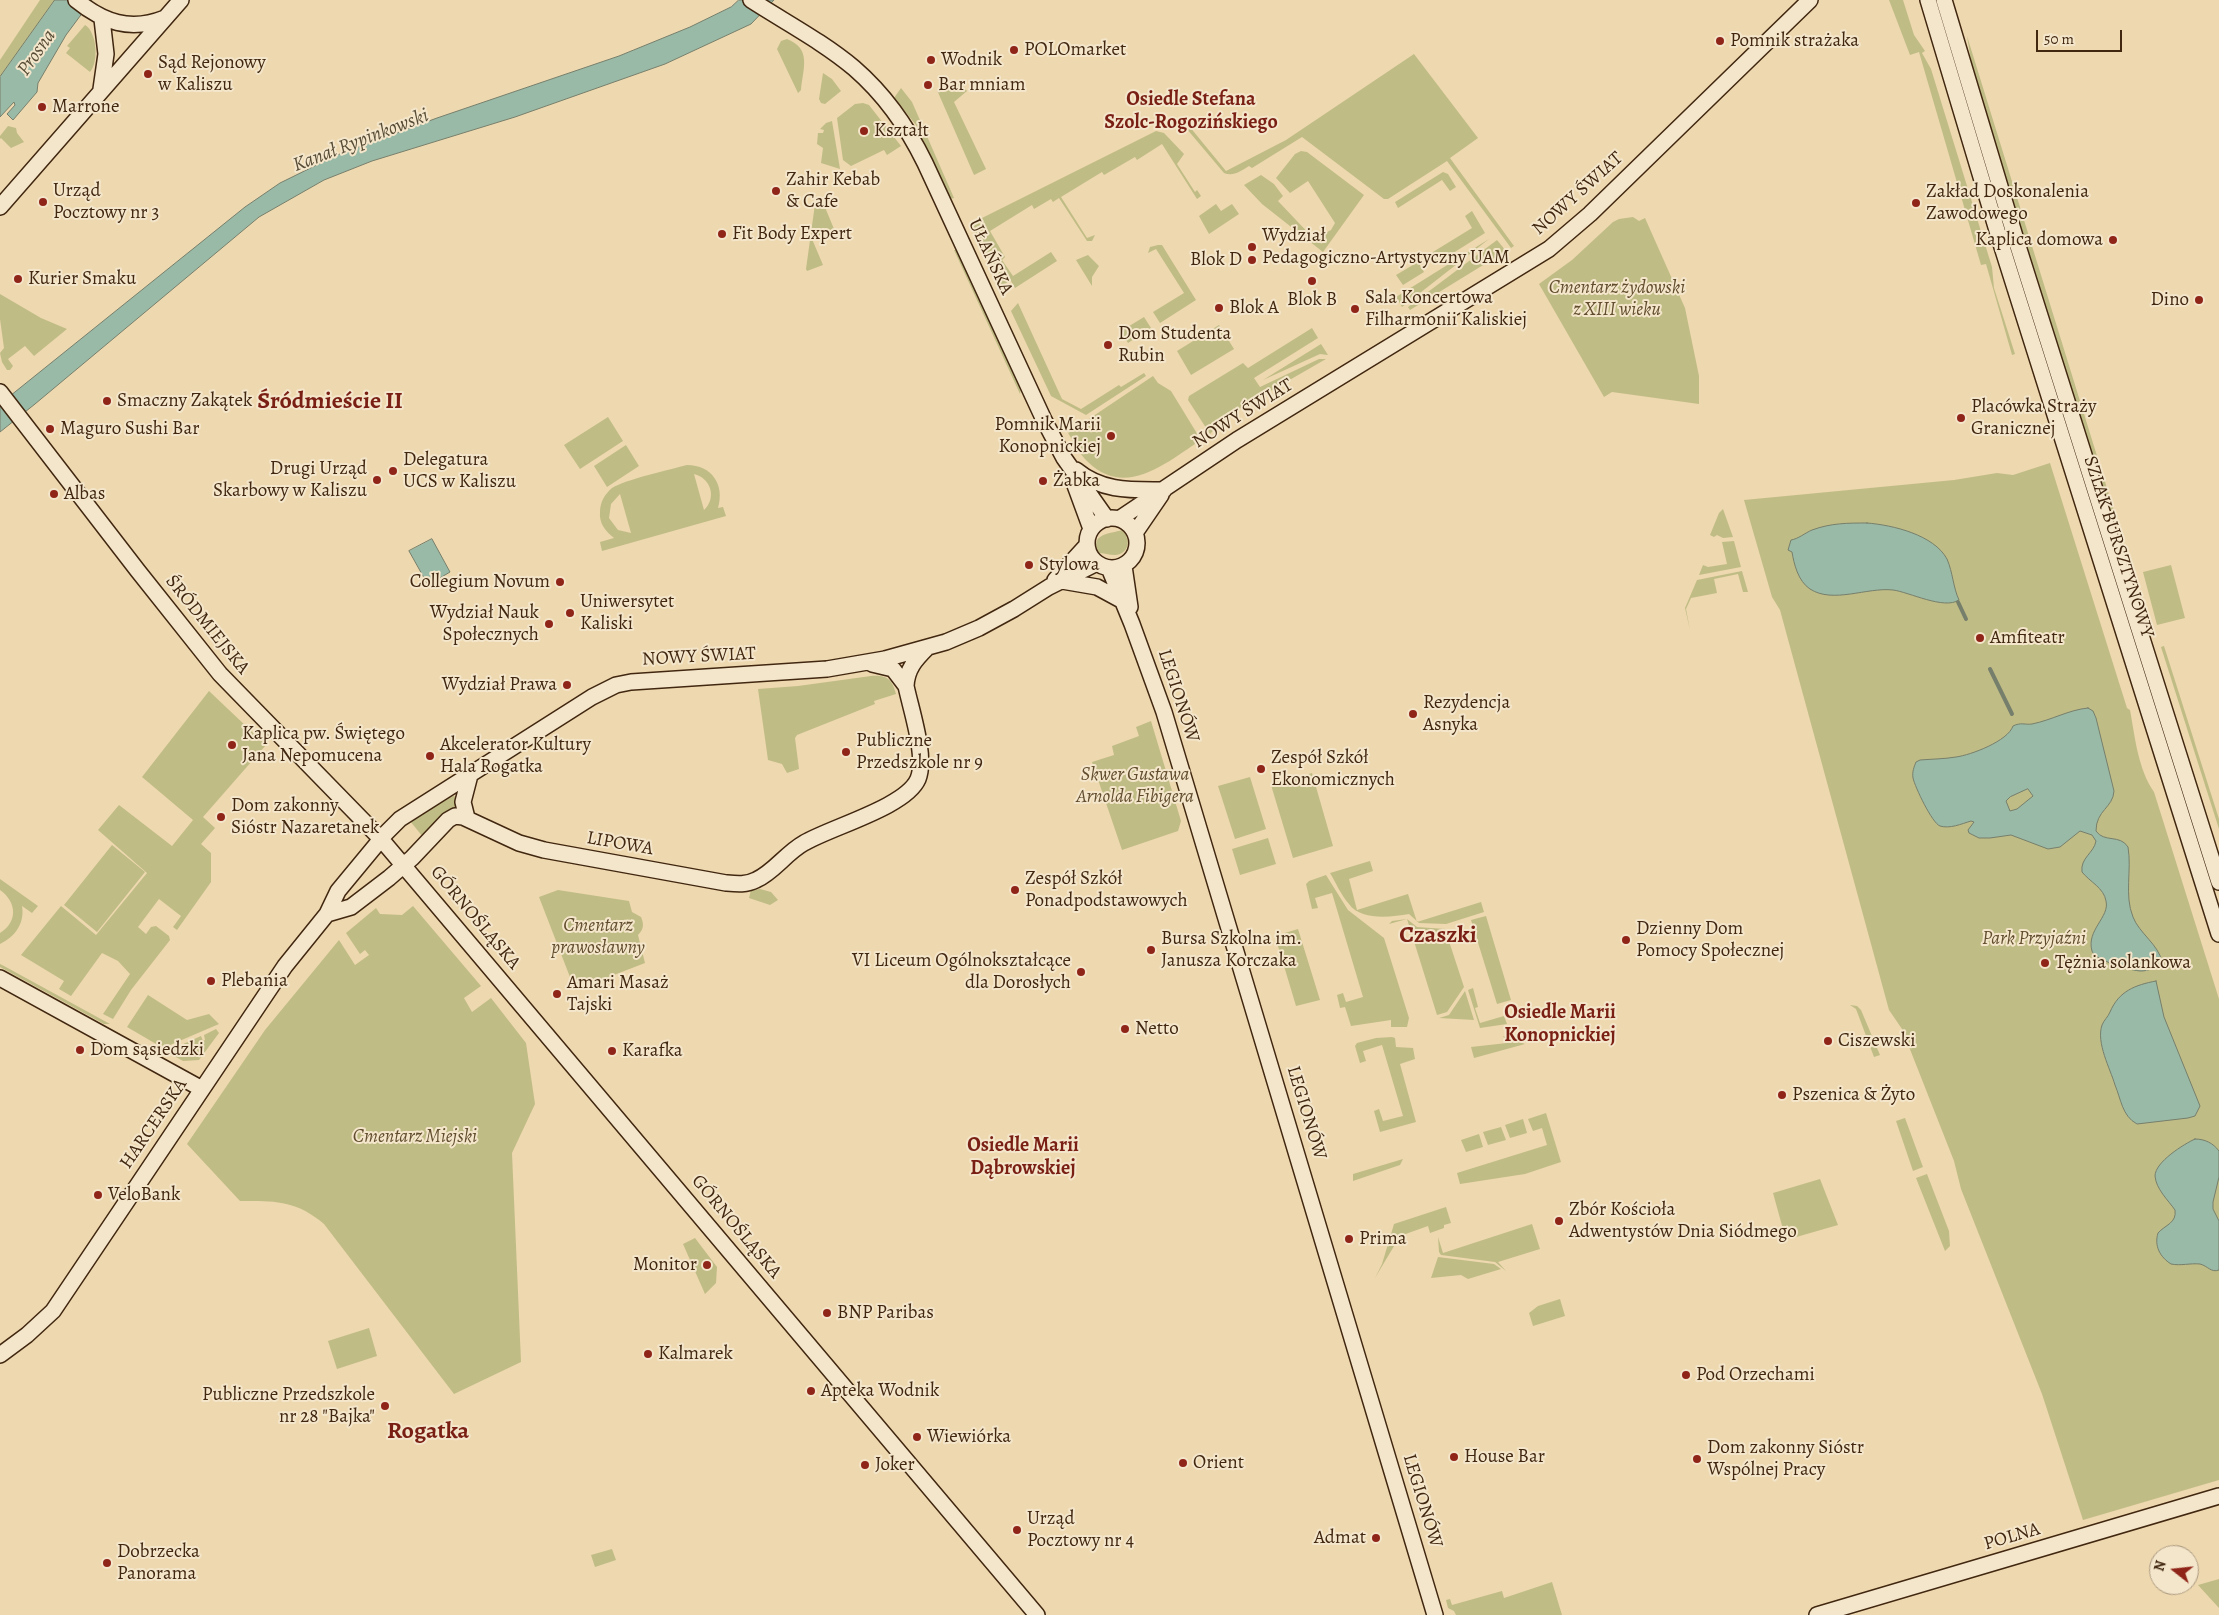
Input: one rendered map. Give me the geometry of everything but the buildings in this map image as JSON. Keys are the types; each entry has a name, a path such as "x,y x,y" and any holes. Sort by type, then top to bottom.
{"street":[{"path":"0,207 181,0"},
{"name":"UŁAŃSKA","path":"752,0 846,62 867,81 898,117 915,143 1032,396 1064,458 1091,530"},
{"name":"NOWY ŚWIAT","path":"1113,519 1164,490 1230,445 1549,249 1590,214 1810,0"},
{"name":"SZLAK BURSZTYNOWY","path":"1928,0 2002,246 2219,934"},
{"name":"SZLAK BURSZTYNOWY","path":"1944,0 2017,242 2219,882"},
{"path":"82,5 102,19 133,25 150,23 165,18"},
{"path":"101,90 106,60 102,19"},
{"name":"ŚRÓDMIEJSKA","path":"1,393 220,674 381,839 404,866"},
{"path":"1064,458 1077,471 1102,486 1126,490 1164,490"},
{"name":"UŁAŃSKA","path":"1064,458 1113,519"},
{"name":"NOWY ŚWIAT","path":"1136,533 1164,490"},
{"path":"1113,519 1129,524 1136,533 1138,546 1136,552 1124,566 1103,566 1092,558 1087,545 1091,530 1096,525 1113,519"},
{"name":"NOWY ŚWIAT","path":"1054,584 1087,545"},
{"name":"NOWY ŚWIAT","path":"381,839 400,820 602,691 616,685 648,680 827,669 869,663 928,648 962,636 990,623 1054,584 1103,566"},
{"name":"LEGIONÓW","path":"1103,566 1132,624 1169,728 1435,1615"},
{"name":"LEGIONÓW","path":"1124,566 1132,624"},
{"path":"1054,584 1097,587 1121,600"},
{"path":"906,686 910,668 928,648"},
{"path":"869,663 893,669 906,686"},
{"name":"LIPOWA","path":"468,818 519,843 577,857 735,884 754,881 802,844 901,798 915,784 920,772 921,761 906,686"},
{"path":"327,914 351,907 404,866 448,820 455,816 468,818 463,802 470,775"},
{"name":"HARCERSKA","path":"0,1355 27,1336 52,1311 285,966 327,914 338,891 381,839"},
{"name":"GÓRNOŚLĄSKA","path":"404,866 1037,1615"},
{"path":"0,978 202,1089"},
{"name":"POLNA","path":"1817,1615 2219,1496"}],"green space":[{"path":"40,0 55,0 0,77 0,60"},
{"path":"1889,0 1903,0 1914,35 1925,51 1922,53 1931,69 1992,267 1994,288 2015,354 2012,355 1986,264 1981,265 1919,52 1910,55"},
{"path":"85,25 92,34 96,55 90,72 66,53 70,48 67,46"},
{"path":"1967,36 2119,527 2106,504 1973,73"},
{"path":"787,39 795,43 803,54 804,67 801,90 798,93 777,49 781,41"},
{"path":"1414,54 1478,138 1450,158 1514,246 1511,248 1447,161 1388,199 1384,199 1302,137 1252,168 1249,166 1237,173 1227,174 1224,173 1186,128 1189,126 1226,171 1286,140"},
{"path":"823,73 832,79 841,91 825,104 821,103 819,99"},
{"path":"959,81 967,91 954,102 986,169 974,175 937,90"},
{"path":"901,88 912,102 954,198 950,199 916,125 894,98"},
{"path":"863,103 869,105 901,146 887,155 884,150 851,166 843,160 837,118 855,104"},
{"path":"832,121 840,169 821,163 823,148 817,144 818,133 823,133 824,130 820,129 826,123"},
{"path":"8,126 16,128 17,133 24,142 11,148 0,139 0,136"},
{"path":"1156,131 1164,133 1184,154 1177,164 1195,192 1197,190 1201,196 1197,199 1162,144 1137,160 1135,157 1104,175 1102,172 1061,197 1087,238 1095,235 1092,241 1087,241 1059,198 1053,202 1051,199 1034,209 1032,205 990,231 1005,257 1002,260 1013,276 1051,252 1057,261 1015,288 1011,281 999,286 994,275 1002,271 999,264 990,267 972,229 978,220"},
{"path":"1301,151 1307,152 1364,195 1323,252 1262,204 1244,185 1261,175 1274,184 1283,196 1278,201 1314,239 1331,230 1335,223 1308,181 1290,193 1276,178 1295,154"},
{"path":"1443,172 1448,174 1456,187 1450,191 1442,180 1398,208 1395,202"},
{"path":"822,200 834,229 812,239 823,265 807,271 815,204"},
{"path":"1216,204 1221,211 1232,204 1239,214 1209,234 1199,216"},
{"path":"1472,211 1485,233 1434,265 1428,255 1472,228 1465,216"},
{"name":"Cmentarz żydowski z XIII wieku","path":"1633,217 1639,221 1645,218 1685,308 1699,376 1699,404 1612,392 1604,397 1539,284 1572,260 1613,222"},
{"path":"1489,239 1402,307 1396,297"},
{"path":"1497,240 1506,251 1410,310 1408,307"},
{"path":"1162,245 1196,300 1160,323 1153,312 1184,293 1156,249 1148,253 1150,247"},
{"path":"954,250 956,250 1021,388 1020,394"},
{"path":"1088,255 1099,266 1092,277 1092,286 1076,260"},
{"path":"1418,262 1424,272 1403,285 1396,275"},
{"path":"0,294 41,318 67,329 34,356 25,346 8,359 13,366 10,370 7,370 2,362 0,353 4,348 0,319"},
{"path":"1018,303 1062,399 1081,409 1119,385 1121,387 1144,373 1146,376 1086,415 1051,396 1011,311"},
{"path":"1144,317 1151,328 1128,343 1121,331"},
{"path":"1219,325 1234,349 1191,375 1177,351"},
{"path":"1312,328 1318,338 1254,378 1260,387 1319,359 1326,359 1227,416 1210,434 1188,400 1189,396 1243,363 1248,368"},
{"path":"1321,344 1328,355 1320,354 1263,380"},
{"path":"1153,376 1158,383 1171,391 1201,440 1174,458 1146,473 1131,477 1117,477 1102,473 1079,452 1068,433"},
{"path":"608,417 623,441 580,469 564,445"},
{"path":"626,445 639,466 607,487 594,466"},
{"name":"Park Przyjaźni","path":"2050,463 2127,708 2130,710 2144,773 2154,792 2219,999 2219,1480 2083,1520 2042,1394 1961,1189 1954,1161 1902,1029 1889,1010 1780,610 1772,597 1744,500 1954,480 1997,473 2013,475"},
{"path":"687,465 703,468 714,478 720,492 718,508 723,507 726,516 602,551 600,542 614,538 608,533 600,520 600,508 609,490 648,475","holes":["694,474 705,480 710,489 710,500 704,510","620,494 631,533 618,530 609,518 611,504"]},
{"path":"1723,509 1733,537 1723,538 1717,535 1714,537 1710,535 1719,513"},
{"path":"1122,530 1128,541 1124,552 1115,555 1098,553 1096,546 1099,538"},
{"path":"1734,541 1741,567 1699,575 1703,565 1708,567 1727,564 1722,542"},
{"path":"2171,565 2185,618 2157,625 2143,572"},
{"path":"1742,571 1748,592 1743,592 1738,574 1714,579 1717,593 1691,598 1686,609 1690,630 1685,608 1697,580"},
{"path":"2164,646 2219,819 2219,829 2161,647"},
{"path":"871,676 885,677 891,681 896,694 874,701 875,704 797,735 795,738 799,769 787,773 782,764 768,760 758,689 798,686"},
{"path":"209,691 266,745 203,817 215,828 201,844 211,853 211,882 177,930 173,927 181,916 159,899 138,927 146,934 151,927 156,926 169,936 170,940 131,990 113,1019 103,1014 130,974 118,961 102,953 71,996 59,989 64,981 21,955 61,906 96,935 147,873 98,830 119,805 172,846 193,820 142,777"},
{"name":"Skwer Gustawa Arnolda Fibigera","path":"1151,721 1181,821 1178,831 1122,850 1092,762 1114,755 1112,746 1139,736 1136,727"},
{"path":"1312,773 1333,846 1293,858 1271,785"},
{"path":"1250,777 1266,829 1235,839 1218,786"},
{"path":"453,796 457,797 457,808 423,837 410,821"},
{"path":"1268,838 1276,864 1240,875 1232,849"},
{"path":"112,845 145,872 97,932 64,905"},
{"path":"1370,861 1373,871 1349,879 1357,910 1408,894 1417,921 1409,914 1385,917 1361,913 1354,909 1346,900 1330,873"},
{"path":"1326,875 1348,910 1384,938 1409,1018 1407,1027 1391,1027 1391,1020 1351,1026 1345,1007 1340,1008 1337,995 1343,993 1346,1002 1363,997 1332,893 1315,898 1318,908 1312,909 1306,884 1309,881"},
{"path":"0,879 38,906 32,913 22,906 22,918 18,929 10,938 0,944 0,933 10,923 13,912 10,900 0,890"},
{"path":"760,889 771,892 778,900 770,905 749,898 751,890"},
{"name":"Cmentarz prawosławny","path":"558,890 629,901 632,912 641,917 643,922 642,929 638,935 645,963 575,990 539,897"},
{"path":"1481,902 1484,912 1446,924 1418,922"},
{"name":"Cmentarz Miejski","path":"413,906 481,986 464,998 472,1012 491,998 526,1043 535,1104 512,1153 521,1362 454,1394 324,1224 304,1210 294,1206 264,1201 240,1201 187,1144 265,1030 339,940 355,965 369,955 365,950 360,954 346,933 376,908 380,914 402,915"},
{"path":"1486,916 1511,1000 1497,1004 1471,920"},
{"path":"1407,919 1417,927 1445,929 1464,987 1447,1012 1437,1015"},
{"path":"1407,919 1389,924 1392,921"},
{"path":"1298,929 1320,1000 1296,1006 1275,936"},
{"path":"0,964 110,1024 104,1024 0,967"},
{"path":"1473,988 1478,1007 1475,1008 1480,1023 1504,1016 1507,1024 1480,1028 1468,990"},
{"path":"1465,991 1474,1020 1439,1018 1449,1015"},
{"path":"148,995 187,1020 209,1014 219,1024 163,1048 127,1027"},
{"path":"1850,1005 1857,1006 1861,1010 1880,1055 1874,1057 1856,1009"},
{"path":"216,1029 219,1033 199,1060 183,1061 169,1053 170,1050 201,1036 203,1041 205,1040 204,1035"},
{"path":"1503,1036 1525,1044 1474,1058 1471,1047 1507,1043"},
{"path":"1376,1038 1395,1038 1396,1047 1413,1048 1415,1059 1400,1064 1416,1122 1380,1132 1374,1111 1379,1109 1383,1121 1403,1116 1382,1045 1363,1051 1366,1061 1360,1063 1355,1046 1357,1043"},
{"path":"1546,1113 1561,1162 1525,1174 1460,1184 1457,1173 1547,1145 1542,1128 1533,1131 1528,1119"},
{"path":"1905,1118 1923,1167 1913,1171 1896,1121"},
{"path":"1523,1119 1527,1133 1510,1138 1505,1125"},
{"path":"1501,1127 1506,1140 1488,1145 1483,1132"},
{"path":"1479,1134 1483,1147 1466,1152 1461,1140"},
{"path":"1403,1159 1400,1165 1353,1181 1353,1174"},
{"path":"1927,1174 1949,1231 1950,1246 1945,1251 1916,1178"},
{"path":"1820,1179 1838,1225 1786,1240 1773,1193"},
{"path":"1446,1207 1451,1223 1444,1225 1444,1228 1430,1233 1428,1226 1400,1236 1375,1278 1382,1264 1394,1224"},
{"path":"1532,1224 1540,1249 1498,1262 1506,1271 1495,1262 1441,1255 1439,1252 1438,1237 1443,1253"},
{"path":"695,1238 717,1267 716,1283 705,1294 683,1244"},
{"path":"1438,1257 1494,1264 1501,1269 1468,1279 1461,1275 1431,1278"},
{"path":"1560,1299 1565,1316 1533,1326 1529,1313 1538,1306"},
{"path":"369,1328 377,1356 337,1369 328,1341"},
{"path":"612,1549 616,1560 595,1567 591,1555"},
{"path":"2219,1579 2219,1608 2199,1586"},
{"path":"1552,1582 1562,1615 1456,1615 1454,1611 1448,1608 1446,1600 1450,1599 1452,1605 1502,1591 1504,1598"}],"water":[{"name":"Prosna","path":"55,0 92,0 66,35 38,83 37,92 13,120 7,114 15,105 14,102 0,117 0,77"},
{"path":"739,0 774,0 751,24 665,64 515,117 372,161 324,180 259,217 0,432 0,404 245,207 280,183 337,155 437,118 619,56 690,27 731,7"},
{"path":"1846,523 1867,523 1900,529 1933,544 1947,559 1959,600 1953,603 1936,602 1893,590 1829,595 1810,589 1802,582 1797,572 1792,552 1788,550 1791,540 1826,526"},
{"path":"432,539 450,572 428,585 409,551"},
{"path":"2088,708 2093,711 2096,718 2114,791 2111,801 2099,818 2096,831 2103,837 2125,843 2128,847 2130,909 2136,923 2157,950 2162,962 2147,970 2136,971 2122,967 2099,958 2092,951 2092,937 2105,913 2106,901 2103,892 2082,872 2083,863 2095,845 2096,841 2092,835 2080,831 2060,847 2048,849 2011,835 1979,838 1969,833 1968,830 1974,822 1971,821 1952,827 1940,826 1928,812 1913,778 1915,764 1920,760 1963,756 1997,742 2010,732 2013,726 2032,724","holes":["2028,789 2033,796 2017,809 2010,811 2006,801 2010,797"]},
{"path":"2156,981 2164,1017 2200,1106 2195,1116 2188,1118 2137,1124 2132,1121 2123,1107 2104,1055 2101,1032 2103,1023 2123,994 2135,987"},
{"path":"2195,1139 2208,1142 2219,1151 2219,1177 2213,1202 2213,1209 2219,1221 2219,1270 2216,1271 2200,1264 2171,1264 2161,1255 2157,1247 2158,1233 2172,1221 2175,1210 2156,1181 2156,1171 2171,1154"}],"waterway":[{"path":"1958,602 1966,619"},
{"path":"1990,669 2012,714"}],"place":[{"name":"Pomnik strażaka","path":"1720,41"},
{"name":"POLOmarket","path":"1014,50"},
{"name":"Wodnik","path":"931,60"},
{"name":"Sąd Rejonowy w Kaliszu","path":"148,74"},
{"name":"Bar mniam","path":"928,85"},
{"name":"Marrone","path":"42,107"},
{"name":"Kształt","path":"864,131"},
{"name":"Zahir Kebab & Cafe","path":"776,191"},
{"name":"Urząd Pocztowy nr 3","path":"43,202"},
{"name":"Zakład Doskonalenia Zawodowego","path":"1916,203"},
{"name":"Fit Body Expert","path":"722,234"},
{"name":"Kaplica domowa","path":"2113,240"},
{"name":"Wydział Pedagogiczno-Artystyczny UAM","path":"1252,247"},
{"name":"Blok D","path":"1252,260"},
{"name":"Kurier Smaku","path":"18,279"},
{"name":"Blok B","path":"1312,281"},
{"name":"Dino","path":"2199,300"},
{"name":"Blok A","path":"1219,308"},
{"name":"Sala Koncertowa Filharmonii Kaliskiej","path":"1355,309"},
{"name":"Dom Studenta Rubin","path":"1108,345"},
{"name":"Smaczny Zakątek","path":"107,401"},
{"name":"Placówka Straży Granicznej","path":"1961,418"},
{"name":"Maguro Sushi Bar","path":"50,429"},
{"name":"Pomnik Marii Konopnickiej","path":"1111,436"},
{"name":"Delegatura UCS w Kaliszu","path":"393,471"},
{"name":"Drugi Urząd Skarbowy w Kaliszu","path":"377,480"},
{"name":"Żabka","path":"1043,481"},
{"name":"Albas","path":"54,494"},
{"name":"Stylowa","path":"1029,565"},
{"name":"Collegium Novum","path":"560,582"},
{"name":"Uniwersytet Kaliski","path":"570,613"},
{"name":"Wydział Nauk Społecznych","path":"549,624"},
{"name":"Amfiteatr","path":"1980,638"},
{"name":"Wydział Prawa","path":"567,685"},
{"name":"Rezydencja Asnyka","path":"1413,714"},
{"name":"Kaplica pw. Świętego Jana Nepomucena","path":"232,745"},
{"name":"Publiczne Przedszkole nr 9","path":"846,752"},
{"name":"Akcelerator Kultury Hala Rogatka","path":"430,756"},
{"name":"Zespół Szkół Ekonomicznych","path":"1261,769"},
{"name":"Dom zakonny Sióstr Nazaretanek","path":"221,817"},
{"name":"Zespół Szkół Ponadpodstawowych","path":"1015,890"},
{"name":"Dzienny Dom Pomocy Społecznej","path":"1626,940"},
{"name":"Bursa Szkolna im. Janusza Korczaka","path":"1151,950"},
{"name":"Tężnia solankowa","path":"2045,963"},
{"name":"VI Liceum Ogólnokształcące dla Dorosłych","path":"1081,972"},
{"name":"Plebania","path":"211,981"},
{"name":"Amari Masaż Tajski","path":"557,994"},
{"name":"Netto","path":"1125,1029"},
{"name":"Ciszewski","path":"1828,1041"},
{"name":"Dom sąsiedzki","path":"80,1050"},
{"name":"Karafka","path":"612,1051"},
{"name":"Pszenica & Żyto","path":"1782,1095"},
{"name":"VeloBank","path":"98,1195"},
{"name":"Zbór Kościoła Adwentystów Dnia Siódmego","path":"1559,1221"},
{"name":"Prima","path":"1349,1239"},
{"name":"Monitor","path":"707,1265"},
{"name":"BNP Paribas","path":"827,1313"},
{"name":"Kalmarek","path":"648,1354"},
{"name":"Pod Orzechami","path":"1686,1375"},
{"name":"Apteka Wodnik","path":"811,1391"},
{"name":"Publiczne Przedszkole nr 28 \"Bajka\"","path":"385,1406"},
{"name":"Wiewiórka","path":"917,1437"},
{"name":"House Bar","path":"1454,1457"},
{"name":"Dom zakonny Sióstr Wspólnej Pracy","path":"1697,1459"},
{"name":"Orient","path":"1183,1463"},
{"name":"Joker","path":"865,1465"},
{"name":"Urząd Pocztowy nr 4","path":"1017,1530"},
{"name":"Admat","path":"1376,1538"},
{"name":"Dobrzecka Panorama","path":"107,1563"}],"district":[{"name":"Osiedle Stefana Szolc-Rogozińskiego","path":"1191,112"},
{"name":"Śródmieście II","path":"330,402"},
{"name":"Czaszki","path":"1438,936"},
{"name":"Osiedle Marii Konopnickiej","path":"1560,1024"},
{"name":"Osiedle Marii Dąbrowskiej","path":"1023,1158"},
{"name":"Rogatka","path":"428,1432"}],"water label":[{"name":"Kanał Rypinkowski","path":"361,141"}]}
